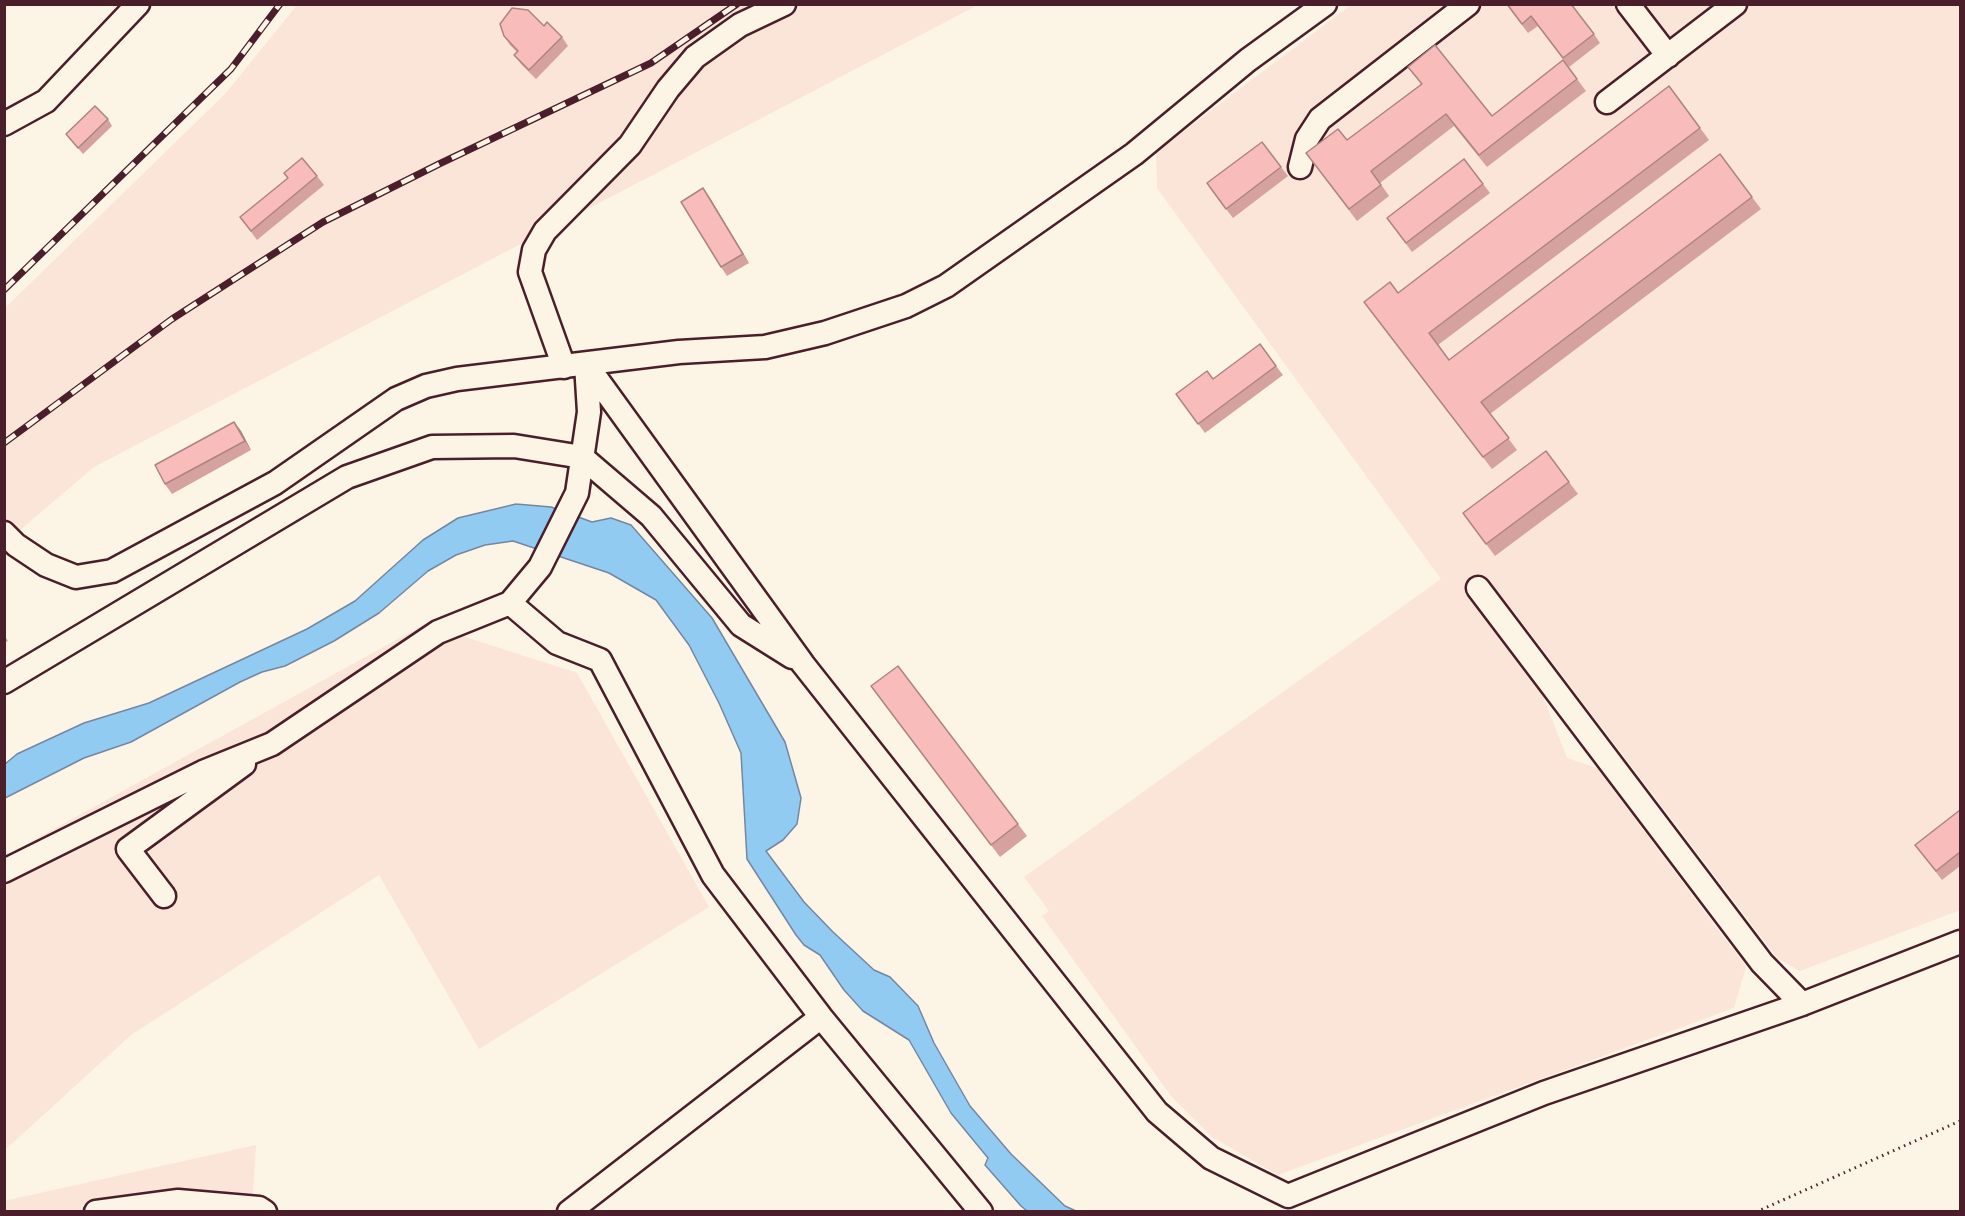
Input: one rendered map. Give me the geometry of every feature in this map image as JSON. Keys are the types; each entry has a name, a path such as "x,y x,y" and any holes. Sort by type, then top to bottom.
{"street":[{"path":"4,124 46,101 138,4"},
{"path":"164,896 128,849 272,744 438,632 510,603 540,567 577,493 590,412 575,366 530,272 534,250 545,231 630,145 668,89 695,57 740,25 784,4"},
{"path":"10,539 46,565 76,577 112,571 275,483 396,399 426,386 458,379 679,352 765,347 871,319 936,291 1134,153 1248,60 1325,4"},
{"path":"1628,4 1668,56"},
{"path":"1607,102 1735,4"},
{"path":"1300,167 1307,139 1320,119 1464,6"},
{"path":"575,366 804,664 1157,1112 1212,1158 1288,1196 1544,1093 1802,1004 1960,942"},
{"path":"4,682 347,477 432,447 514,446 582,457 651,516 741,625 804,664"},
{"path":"1478,588 1762,963 1802,1004"},
{"path":"510,603 557,643 600,660 713,875 821,1017 981,1212"},
{"path":"4,871 203,772 272,744"},
{"path":"569,1212 821,1017"},
{"path":"96,1212 178,1201 259,1208 265,1212"}],"path":[{"path":"1756,1212 1960,1120"}],"shaded area":[{"path":"297,5 978,5 94,467 5,543 5,308 226,93"},
{"path":"1351,5 1960,5 1960,910 1800,971 1778,959 1512,609 1479,611 1539,686 1567,758 1597,768 1746,967 1734,1008 1278,1175 1212,1137 1171,1096 1042,916 1049,911 1024,877 1441,579 1157,188 1156,152"},
{"path":"425,624 577,673 709,907 479,1049 379,875 131,1035 5,1150 5,856"},
{"path":"256,1145 252,1211 5,1212 4,1201"}],"water":[{"path":"516,504 551,507 592,522 611,518 631,525 712,618 785,742 801,798 797,824 783,840 766,851 804,902 833,932 874,970 890,977 918,1006 934,1043 970,1106 1011,1154 1065,1206 1076,1211 1027,1211 1021,1206 985,1165 988,1158 951,1113 909,1040 863,1011 844,990 820,955 804,945 796,935 747,859 741,753 719,703 689,645 656,600 609,573 513,541 485,545 456,555 428,571 379,613 334,641 285,666 262,672 240,682 131,742 84,758 5,798 5,764 17,754 84,723 149,703 307,629 355,601 423,540 458,518"}],"building":[{"path":"1507,4 1571,4 1594,34 1563,58 1531,16 1522,24"},
{"path":"512,8 528,10 544,26 547,22 562,37 529,70 514,55 518,51 504,36 500,24"},
{"path":"1435,45 1492,116 1563,60 1577,79 1479,155 1446,114 1371,171 1381,185 1349,209 1306,153 1338,129 1347,140 1422,84 1408,67"},
{"path":"1669,86 1700,128 1429,333 1449,360 1720,154 1752,197 1481,402 1509,438 1483,457 1364,302 1390,282 1398,293"},
{"path":"95,106 108,119 78,148 66,134"},
{"path":"1262,142 1281,167 1226,209 1207,183"},
{"path":"302,158 317,176 251,231 240,217 288,178 284,173"},
{"path":"1464,159 1483,184 1406,243 1387,218"},
{"path":"703,188 743,254 721,267 681,202"},
{"path":"1260,344 1276,366 1198,424 1176,394 1207,371 1213,379"},
{"path":"234,422 245,441 165,484 155,465"},
{"path":"1546,451 1569,482 1486,544 1463,513"},
{"path":"898,666 1018,824 991,845 871,686"},
{"path":"1960,810 1960,852 1936,871 1915,845"}],"railway":[{"path":"4,290 231,69 280,4"},
{"path":"4,443 172,319 323,222 651,63 737,4"}]}
